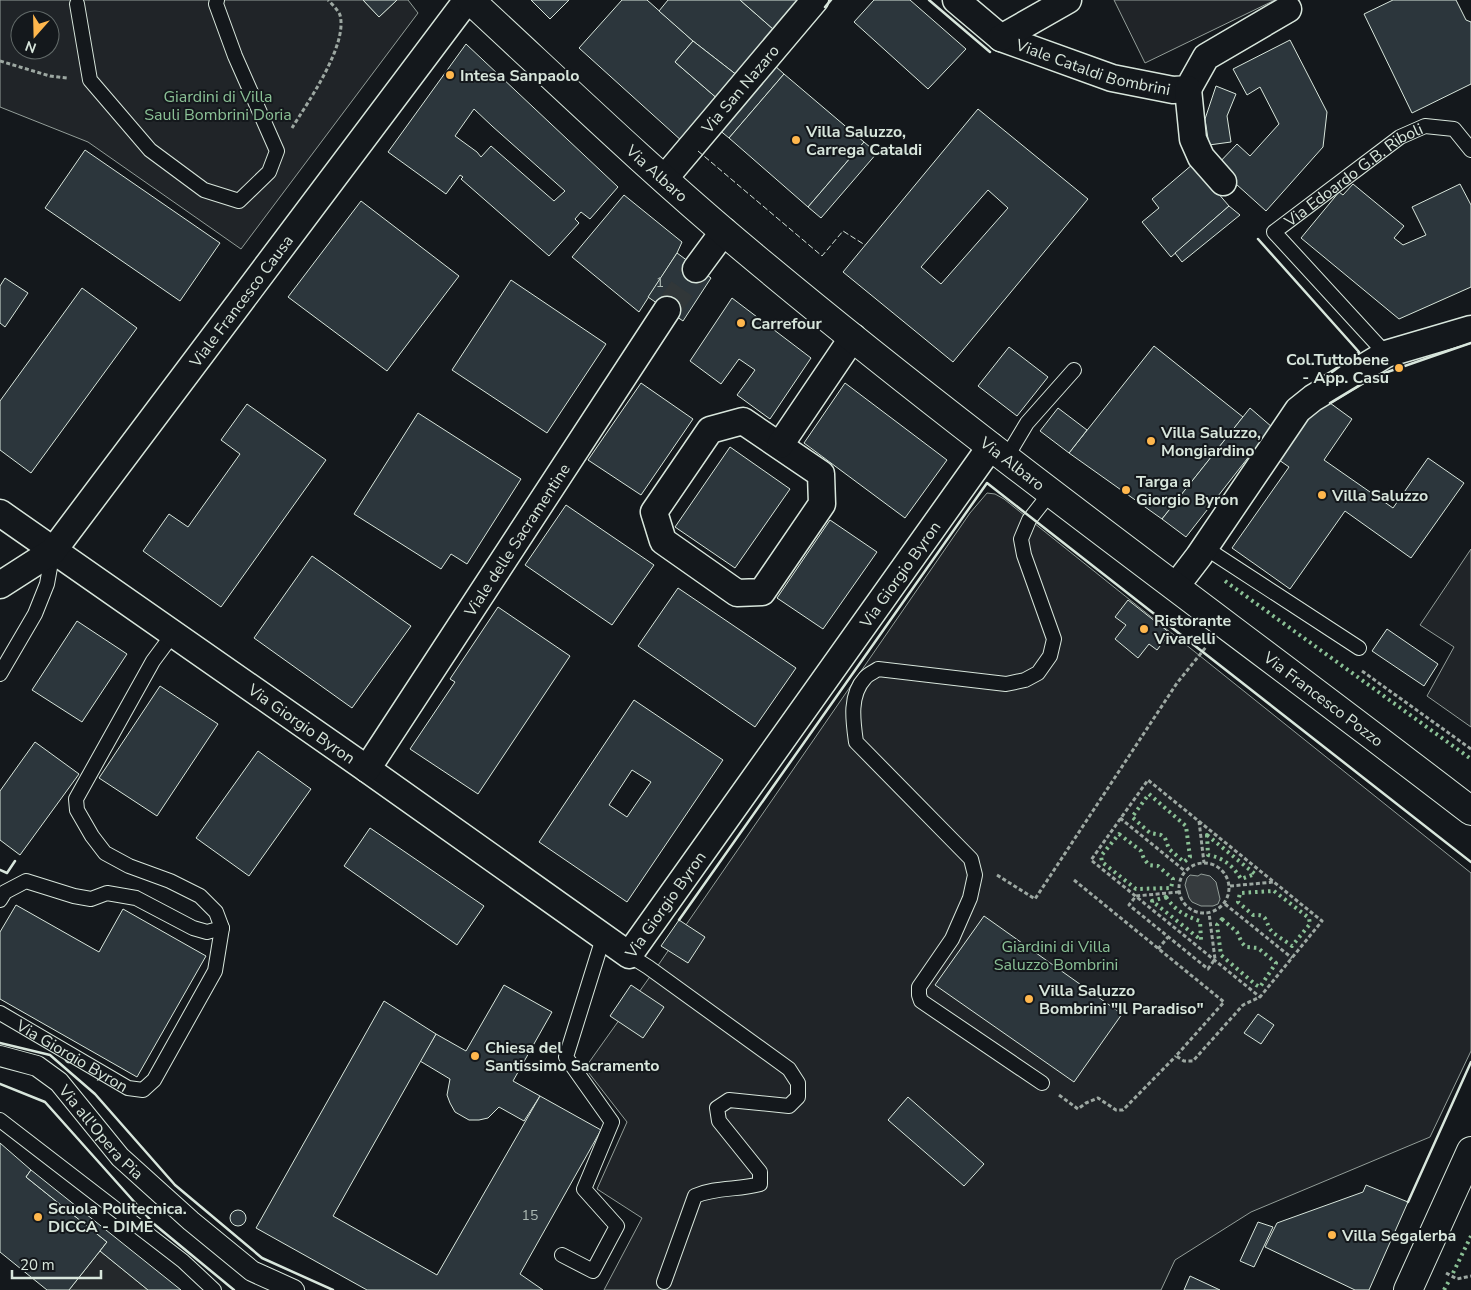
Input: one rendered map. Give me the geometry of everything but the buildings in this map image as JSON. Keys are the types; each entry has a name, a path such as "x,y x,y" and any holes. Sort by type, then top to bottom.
{"main road":[{"name":"Via Albaro","path":"468,0 664,179 724,231 853,337 999,452 1176,586"},
{"name":"Via Francesco Pozzo","path":"1176,586 1471,811"},
{"path":"1408,1290 1471,1151"}],"street":[{"name":"Viale Francesco Causa","path":"0,585 53,550 468,0"},
{"name":"Via San Nazaro","path":"664,179 816,0"},
{"name":"Viale Cataldi Bombrini","path":"956,0 1001,38 1112,78 1173,90 1188,89"},
{"name":"Viale Cataldi Bombrini","path":"1001,38 1068,0"},
{"name":"Viale Cataldi Bombrini","path":"1223,182 1201,156 1193,139 1188,89 1206,57 1288,9"},
{"path":"696,269 724,231"},
{"name":"Viale delle Sacramentine","path":"367,769 668,310"},
{"path":"1176,586 1298,410 1313,398 1386,354 1471,328"},
{"path":"780,445 853,337"},
{"path":"743,421 780,445 821,474 822,504 762,592 737,593 663,541 654,512 710,430 743,421"},
{"name":"Via Giorgio Byron","path":"0,513 367,769 629,955 999,452"},
{"name":"Via all'Opera Pia","path":"0,1056 37,1066 59,1082 120,1157 190,1221 252,1271 294,1290"}],"lane":[{"path":"77,4 90,80 150,150 204,190 239,201 269,172 277,151 235,56 216,4 217,0"},
{"name":"Via Edoardo G.B. Riboli","path":"1386,354 1274,232 1400,136 1424,126 1454,129 1471,150"},
{"path":"999,452 1074,370"},
{"path":"1042,1082 926,1007 921,1001 919,987 952,939 970,898 975,876 971,859 856,742 852,717 856,695 865,678 878,669 1006,684 1025,680 1038,673 1050,656 1054,640 1024,555 1022,538 1029,520 1051,492"},
{"path":"1204,547 1359,648"},
{"path":"0,674 35,614 47,584 53,550"},
{"path":"0,900 5,892 26,882 91,899 107,893 136,898 193,928 207,932 222,928 216,912 200,896 170,881 129,866 105,853 92,836 77,810 76,799 153,661 173,634"},
{"name":"Via Giorgio Byron","path":"0,1013 128,1088 143,1090 154,1080 215,971 222,928"},
{"path":"562,1255 593,1271 617,1226 584,1189 612,1122 566,1057 603,938"},
{"path":"629,955 789,1069 798,1083 798,1097 789,1106 729,1100 717,1108 719,1122 760,1172 760,1184 746,1188 705,1192 696,1196 664,1282"},
{"path":"0,1120 183,1261 214,1290"}],"path":[{"path":"277,151 324,76 341,31 340,14 328,0"},
{"path":"0,61 50,76 90,80"},
{"path":"971,859 1035,898 1177,683 1206,646"},
{"path":"1176,1056 1184,1061 1192,1061 1243,1005 1260,997 1322,921 1148,780 1091,860 1260,997"},
{"path":"1120,818 1185,871"},
{"path":"1198,821 1204,863"},
{"path":"1204,863 1211,864 1224,872 1230,886 1230,892 1225,904 1209,913 1201,914 1193,911 1182,900 1179,892 1179,884 1185,871 1196,864 1204,863"},
{"path":"1042,1082 1078,1109 1098,1098 1116,1110 1123,1110 1176,1056 1224,1002 1074,880"},
{"path":"1230,886 1274,882"},
{"path":"1179,892 1136,896 1129,905 1208,969 1215,959 1209,913"},
{"path":"1225,904 1292,958"},
{"path":"1158,948 1168,937"},
{"path":"1445,1273 1457,1279 1471,1276"}],"green space":[{"name":"Giardini di Villa Sauli Bombrini Doria","path":"0,0 363,0 379,17 397,0 408,0 418,13 241,249 88,142 0,107"},
{"path":"1114,0 1275,0 1145,63"},
{"name":"Giardini di Villa Saluzzo Bombrini","path":"987,493 995,494 1004,499 1471,873 1471,1051 1430,1137 1251,1212 1175,1260 1161,1290 604,1290 642,1218 597,1189 627,1122 585,1068 659,964 970,513"},
{"path":"1471,549 1471,727 1427,696 1454,647 1420,625"}],"shaded area":[{"path":"1201,874 1210,876 1216,882 1220,899 1218,904 1201,906 1192,902 1189,898 1185,885 1187,878 1190,875 1198,876"},
{"path":"100,1251 148,1290 69,1290"}],"tunnel":[{"path":"667,310 696,269"}],"hedge":[{"path":"1225,581 1471,759"},
{"path":"1149,794 1186,826 1190,857 1184,862 1169,849 1165,838 1161,835 1150,833 1132,817 1149,794"},
{"path":"1119,834 1141,851 1149,865 1158,866 1173,879 1171,888 1136,889 1102,862 1101,856 1119,834"},
{"path":"1207,835 1255,874 1241,879 1228,863 1208,855 1207,835"},
{"path":"1274,891 1309,918 1310,924 1292,946 1270,929 1265,918 1253,915 1238,902 1240,893 1274,891"},
{"path":"1166,897 1181,912 1200,921 1201,940 1152,901 1166,897"},
{"path":"1222,919 1237,932 1246,947 1258,948 1276,963 1260,987 1221,955 1217,925 1222,919"},
{"path":"1453,1273 1471,1236"},
{"path":"1444,1290 1450,1279"}],"fence":[{"path":"698,151 822,256 843,231 865,245"}],"wall":[{"path":"825,7 831,0"},
{"path":"929,0 990,52"},
{"path":"1258,239 1359,352 1332,372"},
{"path":"1330,403 1373,377 1471,343"},
{"path":"679,920 987,483 1471,862"},
{"path":"0,870 7,873 15,861"},
{"path":"0,1043 50,1055 95,1094 175,1185 262,1258 333,1290"},
{"path":"1408,1202 1471,1062"},
{"path":"0,1084 45,1102 154,1224 234,1290"}],"place":[{"name":"Intesa Sanpaolo","path":"450,75"},
{"name":"Villa Saluzzo, Carrega Cataldi","path":"796,140"},
{"name":"Carrefour","path":"741,323"},
{"name":"Col.Tuttobene - App. Casu","path":"1399,368"},
{"name":"Villa Saluzzo, Mongiardino","path":"1151,441"},
{"name":"Targa a Giorgio Byron","path":"1126,490"},
{"name":"Villa Saluzzo","path":"1322,495"},
{"name":"Ristorante Vivarelli","path":"1144,629"},
{"name":"Villa Saluzzo Bombrini \"Il Paradiso\"","path":"1029,999"},
{"name":"Chiesa del Santissimo Sacramento","path":"475,1056"},
{"name":"Scuola Politecnica. DICCA - DIME","path":"38,1217"},
{"name":"Villa Segalerba","path":"1332,1235"}]}
